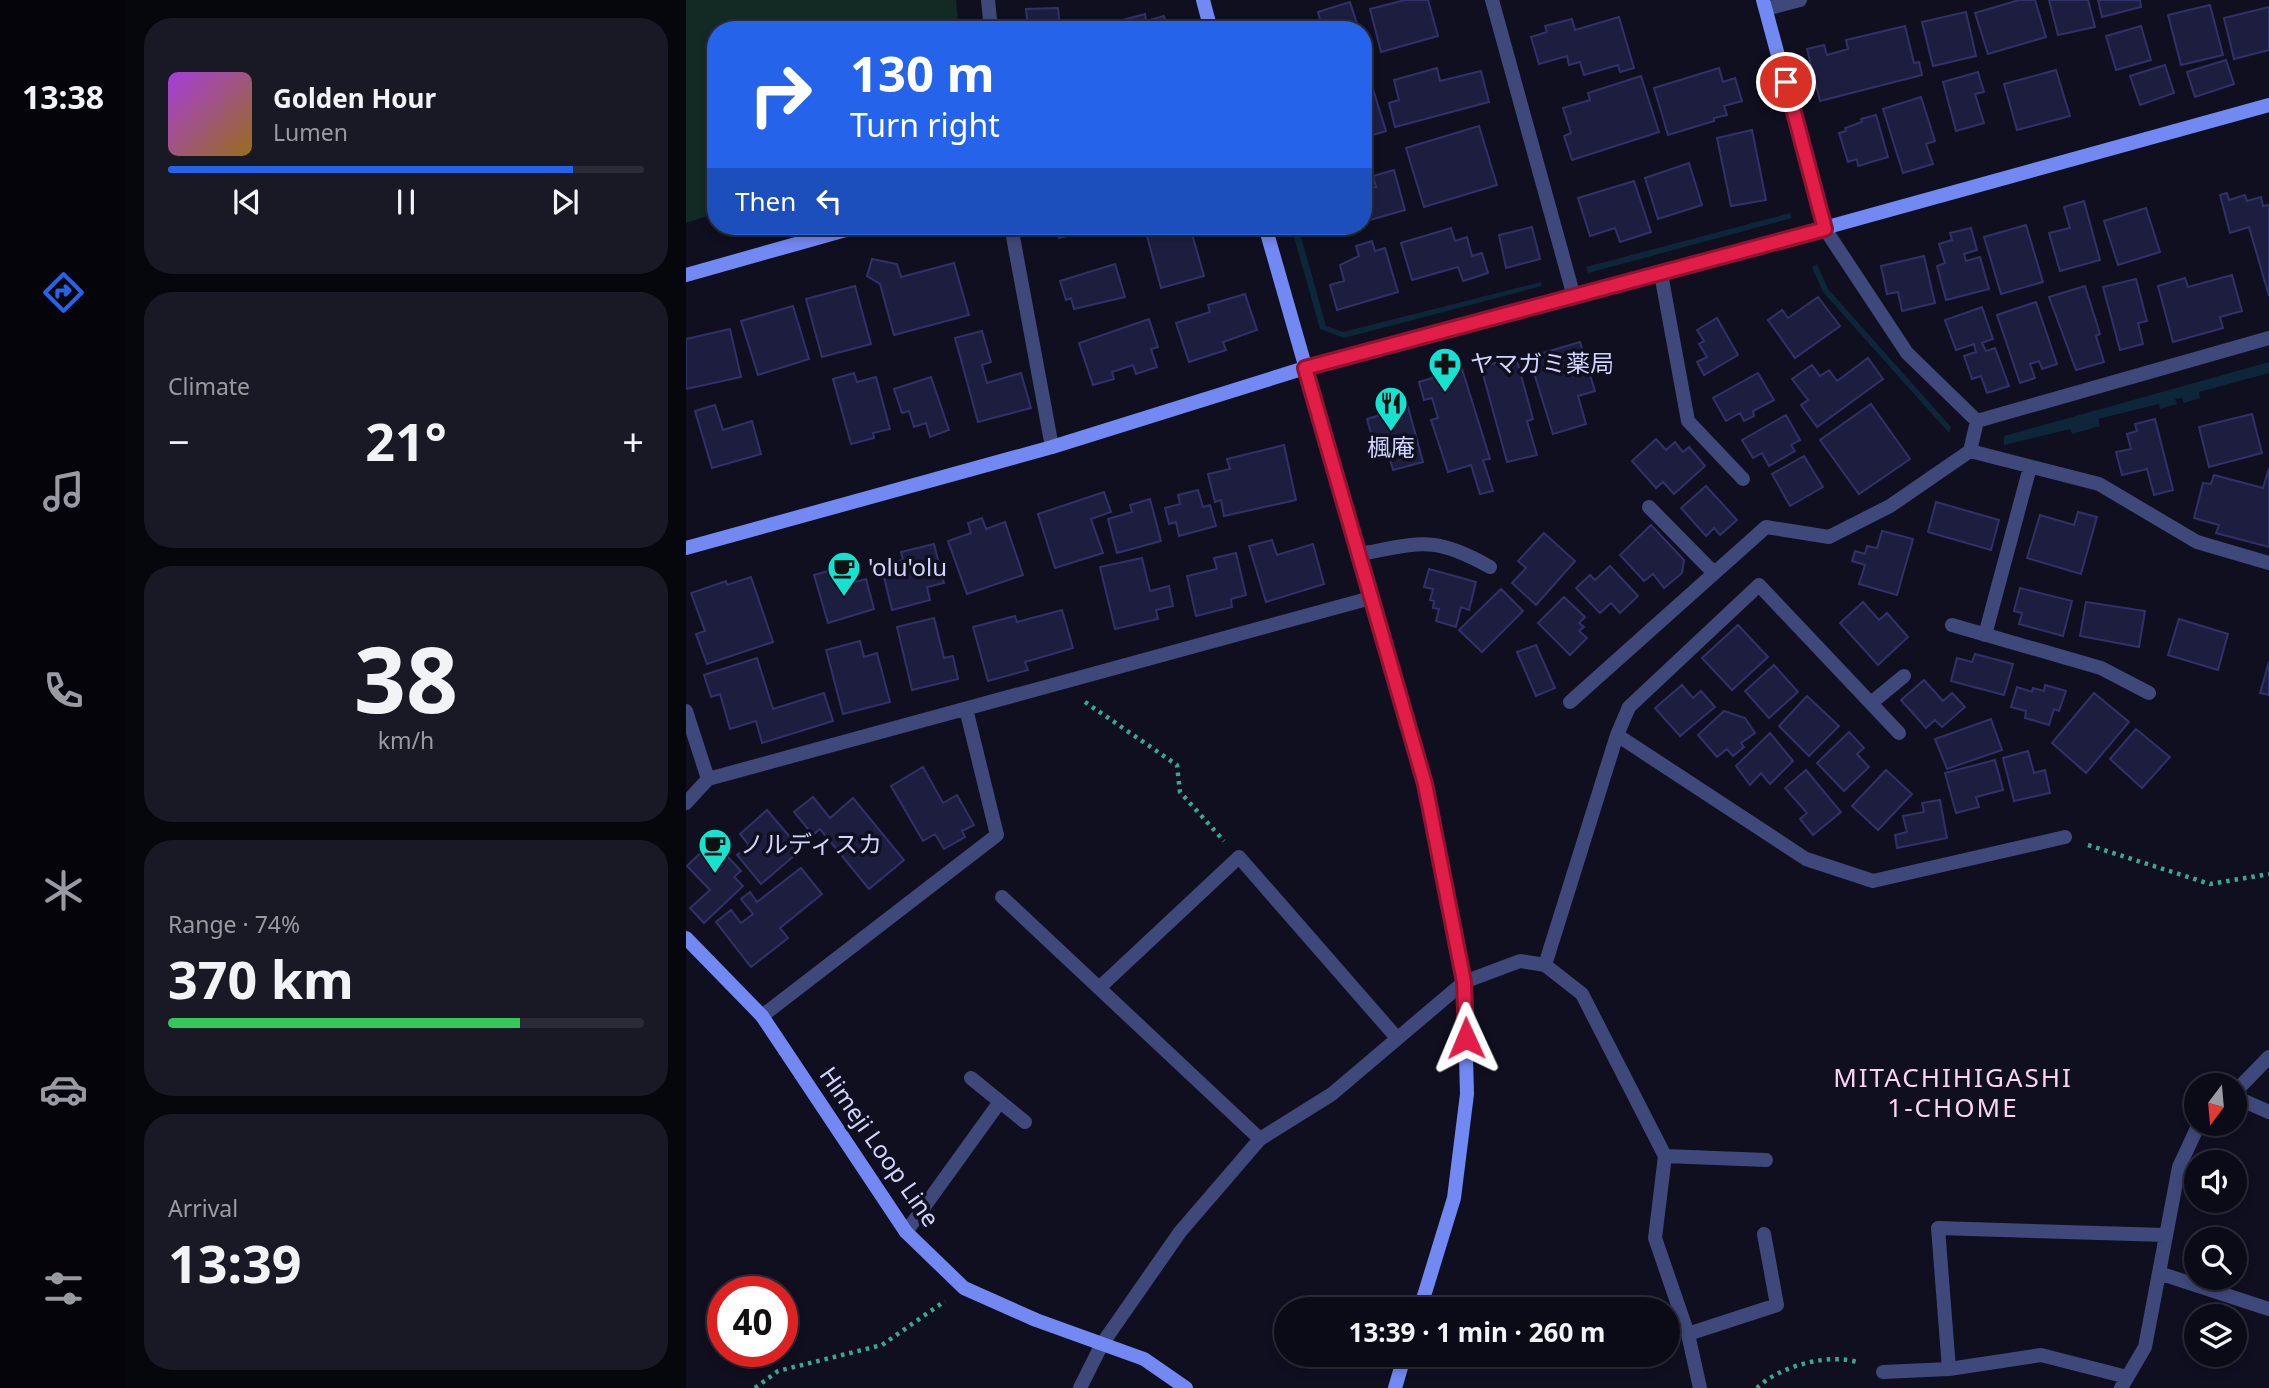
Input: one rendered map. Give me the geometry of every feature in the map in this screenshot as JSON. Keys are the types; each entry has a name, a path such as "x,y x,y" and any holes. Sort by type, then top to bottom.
{"street":[{"path":"988,0 989,21"},
{"path":"1203,0 1209,21"},
{"path":"1492,0 1574,298"},
{"path":"1800,0 1765,5 1825,229 1907,354 1977,421"},
{"path":"686,548 1052,447 1305,368 1574,298 2269,104"},
{"path":"686,275 828,235"},
{"path":"1013,235 1052,447"},
{"path":"1268,235 1425,784 1464,982 1467,1094 1454,1198 1424,1297"},
{"path":"1661,274 1688,421 1743,479"},
{"path":"1977,421 2269,338"},
{"path":"1570,702 1766,527 1829,537 1890,506 1970,451 1977,421"},
{"path":"1970,451 2099,484 2197,542 2269,564"},
{"path":"1985,635 2030,467"},
{"path":"1649,507 1714,573"},
{"path":"1359,554 1426,542 1458,549 1490,567"},
{"path":"1545,965 1617,735 1629,707 1759,585 1899,733"},
{"path":"686,803 708,779 1371,598"},
{"path":"1952,625 2101,668 2149,693"},
{"path":"1871,703 1904,676"},
{"path":"762,1016 997,835 966,709"},
{"path":"686,711 708,779"},
{"path":"1617,735 1806,859 1873,881 2064,837"},
{"path":"1099,988 1239,857 1397,1038"},
{"path":"1002,897 1260,1139"},
{"name":"Himeji Loop Line","path":"686,938 762,1016 906,1232 964,1288 1036,1320 1144,1359 1186,1388"},
{"path":"1080,1388 1102,1344 1180,1232 1260,1139 1332,1094 1464,982 1520,961 1545,965 1582,994 1665,1156 1655,1238 1688,1334 1700,1388"},
{"path":"2247,1081 2269,1057"},
{"path":"971,1078 1025,1122"},
{"path":"2247,1100 2269,1112"},
{"path":"906,1232 999,1103"},
{"path":"1883,1372 1949,1369 2041,1355 2124,1383 2145,1347 2179,1167 2193,1136"},
{"path":"1665,1156 1766,1160"},
{"path":"1949,1369 1938,1228 2165,1235"},
{"path":"1688,1334 1777,1305 1763,1234"},
{"path":"2160,1273 2269,1310"},
{"path":"1395,1388 1401,1367"}],"path":[{"path":"1059,683 1178,765 1180,792 1239,857"},
{"path":"2064,837 2210,884 2269,874"},
{"path":"755,1388 778,1371 882,1345 964,1288"},
{"path":"1757,1388 1792,1365 1851,1360 1883,1372"}],"green space":[{"path":"686,0 956,0 958,21 707,21 707,216 686,223"}],"water":[{"path":"1790,213 1792,218 1588,273 1586,267"},
{"path":"1294,235 1301,235 1326,326 1343,332 1541,282 1542,286 1344,338 1320,329"},
{"path":"1817,264 1828,289 1951,427 1949,433 1823,292 1812,267"},
{"path":"2269,362 2269,373 2199,392 2200,398 2184,403 2182,398 2175,399 2177,404 2160,409 2159,404 2098,419 2100,426 2072,434 2070,429 2004,445 2004,436"}],"building":[{"path":"1405,0 1428,0 1438,36 1381,52 1370,9"},
{"path":"2019,0 2035,0 2046,37 1988,54 1975,13"},
{"path":"2049,0 2088,0 2095,27 2058,35"},
{"path":"2098,0 2140,0 2141,7 2102,17"},
{"path":"1350,2 1356,21 1320,21 1318,12"},
{"path":"2210,5 2223,55 2181,65 2168,15"},
{"path":"2269,7 2269,50 2234,59 2224,18"},
{"path":"1058,8 1059,21 1027,21 1026,9"},
{"path":"1966,12 1976,56 1933,66 1922,22"},
{"path":"1145,14 1146,21 1119,21"},
{"path":"1164,16 1165,21 1146,21"},
{"path":"1619,17 1634,68 1620,72 1618,65 1584,75 1580,62 1569,65 1567,56 1539,64 1531,37 1547,32 1545,26 1572,19 1575,30"},
{"path":"1905,26 1914,63 1919,62 1922,75 1820,101 1807,49 1824,45 1827,55 1848,49 1846,40"},
{"path":"2141,26 2151,60 2116,70 2106,36"},
{"path":"2226,60 2234,84 2195,97 2187,72"},
{"path":"2165,65 2174,93 2140,105 2130,76"},
{"path":"1437,68 1440,81 1481,71 1489,102 1395,127 1389,103 1399,100 1394,80"},
{"path":"1719,68 1723,82 1735,78 1742,101 1724,106 1727,115 1714,118 1714,121 1668,135 1654,88"},
{"path":"2056,70 2070,116 2017,130 2004,84"},
{"path":"1978,72 1984,92 1975,94 1984,123 1956,131 1943,82"},
{"path":"1641,76 1659,132 1572,160 1564,136 1571,133 1563,108 1590,100 1588,93"},
{"path":"1372,86 1386,131 1372,135"},
{"path":"1921,97 1935,141 1926,144 1933,164 1903,173 1883,109"},
{"path":"1876,115 1888,157 1858,166 1857,159 1848,162 1839,133 1862,122 1861,119"},
{"path":"1479,126 1497,185 1424,207 1406,148"},
{"path":"1752,130 1766,200 1731,206 1717,138"},
{"path":"1689,163 1702,205 1658,219 1645,178"},
{"path":"1394,170 1405,210 1372,219 1372,188 1376,187 1373,176"},
{"path":"1634,181 1651,232 1620,242 1615,228 1590,236 1578,198"},
{"path":"2227,193 2229,200 2245,195 2247,201 2261,197 2263,206 2269,205 2269,296 2249,227 2230,233 2220,195"},
{"path":"2084,201 2100,260 2060,271 2049,233 2070,228 2064,207"},
{"path":"2146,208 2160,252 2118,265 2104,221"},
{"path":"2026,225 2043,282 2001,294 1984,237"},
{"path":"1532,227 1540,259 1506,268 1499,235"},
{"path":"1451,228 1455,241 1467,237 1472,256 1482,253 1488,273 1463,281 1458,267 1412,280 1401,243"},
{"path":"1971,228 1977,250 1964,254 1966,261 1980,257 1989,289 1946,300 1937,266 1945,263 1939,244 1952,240 1950,233"},
{"path":"1192,235 1204,276 1161,288 1147,236"},
{"path":"1372,241 1375,251 1385,248 1398,292 1337,310 1330,285 1344,281 1340,265 1359,256 1356,246"},
{"path":"1924,256 1935,303 1902,311 1898,292 1887,294 1881,266"},
{"path":"872,259 897,264 901,277 954,263 969,315 894,335 880,284 867,276"},
{"path":"1115,264 1125,297 1074,309 1071,298 1066,300 1060,281"},
{"path":"2232,275 2242,311 2220,317 2223,328 2173,342 2158,286 2185,278 2188,287"},
{"path":"2136,279 2147,321 2138,323 2143,344 2120,350 2103,287"},
{"path":"855,286 871,344 822,357 806,299"},
{"path":"2085,286 2100,334 2096,336 2104,362 2076,370 2049,297"},
{"path":"1245,294 1257,330 1223,342 1226,350 1189,362 1176,323 1210,312 1208,305"},
{"path":"1818,297 1840,326 1795,358 1768,320 1782,310 1788,318"},
{"path":"2036,302 2057,364 2042,369 2039,361 2030,364 2035,378 2020,383 1997,315"},
{"path":"793,306 809,359 758,375 741,321"},
{"path":"1982,307 1993,339 1982,343 1986,351 1995,348 2009,386 1987,393 1981,376 1972,379 1964,356 1976,352 1974,344 1956,350 1945,320"},
{"path":"1717,318 1738,355 1704,375 1697,362 1707,357 1699,344 1704,341 1697,330"},
{"path":"1149,319 1158,347 1151,349 1157,367 1136,374 1133,365 1112,372 1114,379 1093,385 1079,343"},
{"path":"730,329 741,377 686,389 686,339"},
{"path":"982,331 991,362 982,365 987,383 1021,373 1031,408 978,422 955,338"},
{"path":"1580,342 1595,391 1578,396 1586,424 1553,434 1529,357"},
{"path":"1516,357 1533,419 1527,421 1537,455 1507,462 1481,367"},
{"path":"1868,358 1883,379 1817,427 1801,405 1808,400 1792,379 1812,365 1820,376 1829,370 1837,381"},
{"path":"1462,369 1490,459 1483,460 1493,491 1480,494 1471,465 1448,472 1431,420 1438,418 1432,398 1424,400 1419,382"},
{"path":"854,373 857,382 876,377 890,429 873,433 874,438 851,444 833,379"},
{"path":"1758,373 1774,400 1753,411 1754,416 1744,421 1740,413 1726,421 1713,398"},
{"path":"931,377 949,430 930,437 926,423 914,427 909,411 902,413 894,389"},
{"path":"1871,404 1910,459 1859,494 1820,440"},
{"path":"715,405 723,430 752,421 761,454 712,468 695,411"},
{"path":"1408,407 1423,462 1393,470 1388,452 1377,455 1367,419"},
{"path":"2252,414 2262,453 2209,467 2199,427"},
{"path":"1786,415 1800,440 1791,445 1795,451 1769,466 1762,453 1753,458 1742,440"},
{"path":"2155,419 2173,490 2154,495 2147,469 2122,475 2116,452 2131,449 2127,434 2137,431 2135,424"},
{"path":"1656,439 1666,450 1675,442 1683,452 1689,447 1705,466 1674,494 1663,482 1656,488 1632,461"},
{"path":"1284,445 1296,500 1224,516 1221,500 1215,502 1208,474 1230,469 1227,459"},
{"path":"1804,456 1823,487 1790,506 1772,474"},
{"path":"2269,468 2269,547 2216,533 2219,525 2194,518 2203,483 2211,484 2214,475 2263,488"},
{"path":"1706,486 1737,520 1720,535 1714,528 1706,536 1681,508"},
{"path":"1198,490 1203,507 1210,505 1216,526 1179,536 1176,522 1169,524 1165,508 1180,504 1178,495"},
{"path":"1104,492 1111,512 1091,519 1103,553 1055,568 1038,514"},
{"path":"1150,499 1161,541 1117,553 1108,519 1132,512 1130,505"},
{"path":"1936,502 1999,520 1991,550 1928,532"},
{"path":"2078,512 2097,517 2081,574 2027,558 2040,515 2074,525"},
{"path":"982,518 986,529 1005,522 1023,575 967,594 948,541 971,533 968,523"},
{"path":"1651,525 1684,560 1682,573 1664,588 1653,574 1644,581 1620,555"},
{"path":"1882,531 1913,539 1897,595 1859,584 1865,565 1852,561 1855,551 1865,554 1867,546 1877,548"},
{"path":"1544,533 1575,561 1536,605 1512,583 1526,568 1518,561"},
{"path":"1272,540 1277,555 1313,544 1324,584 1266,602 1249,546"},
{"path":"934,544 944,583 927,587 930,600 892,610 881,565 903,560 901,552"},
{"path":"1236,553 1246,595 1231,599 1232,607 1196,616 1187,576 1217,569 1214,558"},
{"path":"1142,558 1150,591 1169,586 1173,606 1156,610 1158,619 1115,629 1100,567"},
{"path":"1610,566 1638,596 1620,613 1611,603 1600,613 1576,588 1590,575 1595,580"},
{"path":"835,569 840,586 866,579 874,609 828,623 814,575"},
{"path":"1429,569 1476,582 1469,610 1461,607 1456,627 1436,621 1439,609 1433,608 1434,601 1430,600 1433,589 1424,587"},
{"path":"751,577 773,642 707,664 696,634 705,631 691,593 726,581 727,585"},
{"path":"2020,588 2072,601 2063,636 2019,624 2022,613 2014,611"},
{"path":"1501,589 1523,611 1482,652 1459,630"},
{"path":"1564,597 1585,617 1579,623 1584,627 1579,631 1587,638 1570,655 1538,623"},
{"path":"1863,602 1879,620 1887,613 1908,637 1878,665 1840,623"},
{"path":"2086,602 2145,611 2139,647 2080,636"},
{"path":"1062,610 1073,648 1025,662 1028,670 988,681 973,627 1015,616 1017,622"},
{"path":"934,618 944,658 953,656 958,679 912,690 897,627"},
{"path":"2179,619 2228,634 2218,670 2168,655"},
{"path":"1738,625 1768,657 1732,690 1702,658"},
{"path":"860,641 864,657 877,653 890,702 843,714 826,650"},
{"path":"1536,645 1555,688 1536,696 1517,652"},
{"path":"1975,654 2013,664 2004,695 1951,681 1957,658 1972,662"},
{"path":"757,658 773,709 824,693 833,721 762,743 756,721 730,729 720,694 711,697 704,675"},
{"path":"2269,662 2269,695 2260,693"},
{"path":"1774,665 1798,692 1769,718 1745,691"},
{"path":"1924,680 1943,701 1952,693 1965,707 1942,727 1935,720 1926,728 1901,700"},
{"path":"1682,685 1693,698 1701,691 1715,707 1680,736 1655,708"},
{"path":"2045,685 2066,691 2059,711 2054,709 2049,725 2025,718 2026,711 2011,707 2017,687 2032,692 2033,688 2044,691"},
{"path":"2094,693 2129,722 2086,773 2052,743"},
{"path":"1807,696 1839,726 1809,756 1779,726"},
{"path":"1724,711 1745,718 1755,733 1741,743 1744,747 1733,756 1727,749 1717,757 1698,735"},
{"path":"1991,719 2002,750 1947,769 1935,739"},
{"path":"2136,729 2170,757 2142,788 2110,759"},
{"path":"1849,732 1864,748 1857,754 1869,767 1844,791 1817,763"},
{"path":"1770,733 1793,761 1770,784 1761,773 1750,785 1736,766"},
{"path":"2028,751 2034,773 2045,770 2050,793 2014,801 2003,758"},
{"path":"1995,760 2003,790 1976,797 1979,807 1956,813 1945,773"},
{"path":"923,767 943,803 957,795 974,825 962,831 965,837 944,849 935,834 923,841 891,786"},
{"path":"1806,770 1841,812 1813,835 1800,819 1807,813 1785,788"},
{"path":"1886,770 1912,794 1878,830 1852,806"},
{"path":"813,797 830,818 853,798 904,860 869,889 820,829 813,835 794,812"},
{"path":"1940,800 1947,838 1897,848 1895,835 1907,832 1903,816 1924,812 1922,803"},
{"path":"767,810 801,850 761,884 737,855 749,845 740,834"},
{"path":"713,841 741,871 734,877 743,886 704,923 690,908 710,890 687,866"},
{"path":"801,868 822,894 780,928 788,938 751,967 716,922 731,910 741,923 753,914 741,899 750,892 757,902"}],"place":[{"name":"ヤマガミ薬局","path":"1445,394"},
{"name":"楓庵","path":"1391,433"},
{"name":"'olu'olu","path":"844,598"},
{"name":"ノルディスカ","path":"715,875"}],"district":[{"name":"MITACHIHIGASHI 1-CHOME","path":"1953,1093"}],"route":[{"path":"1466,1038 1464,982 1425,784 1305,368 1825,229 1786,82"}]}
